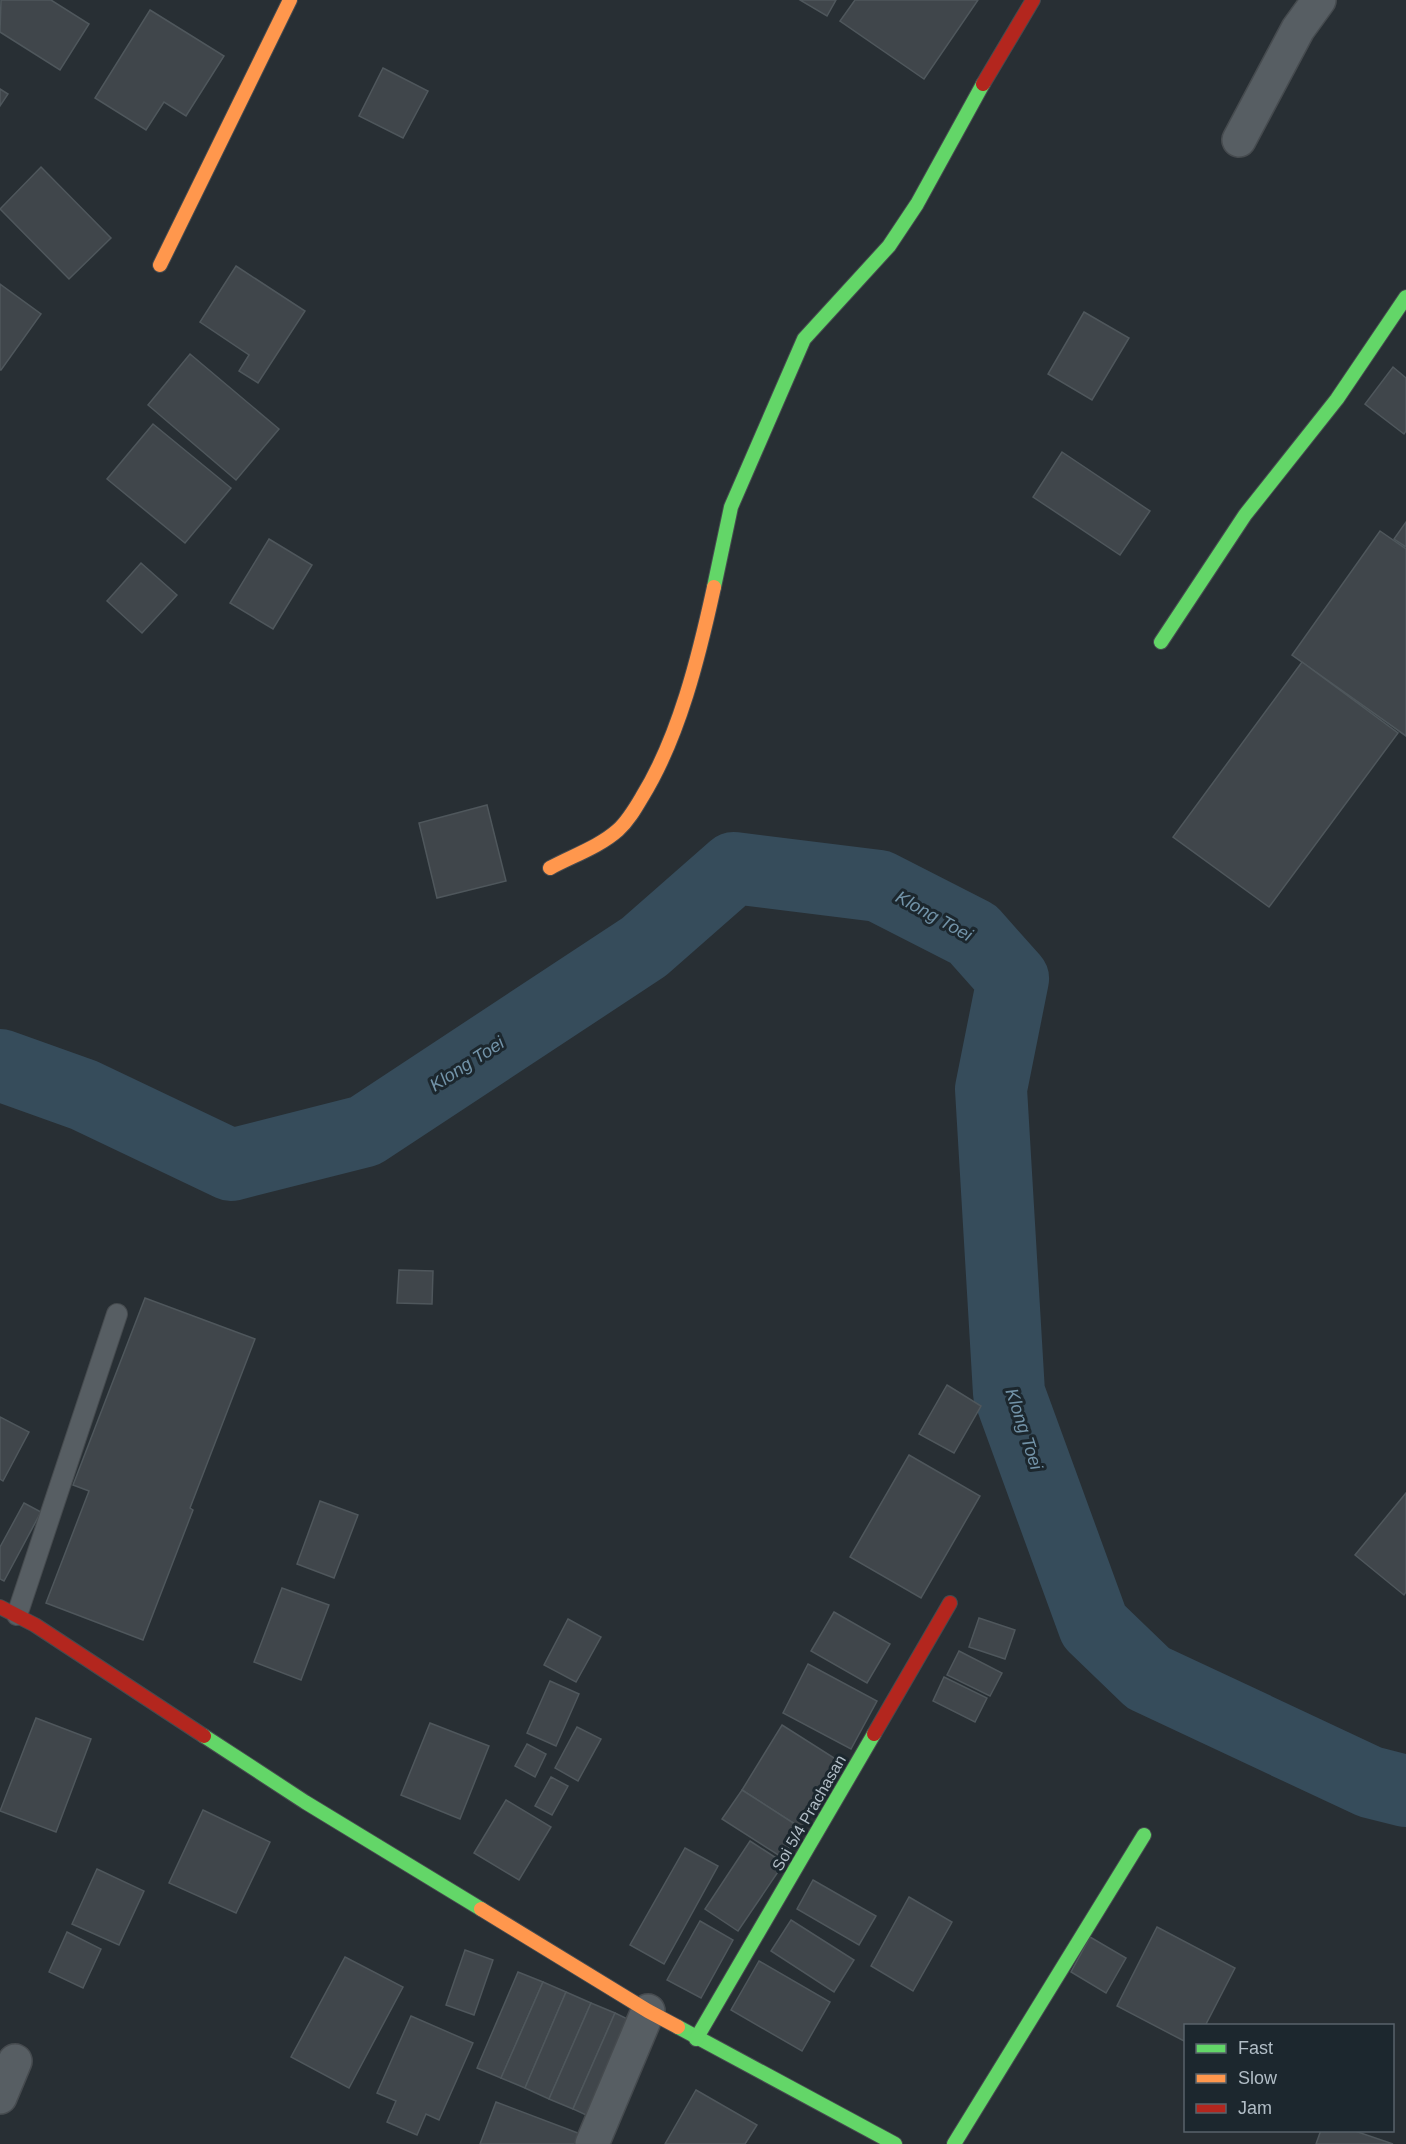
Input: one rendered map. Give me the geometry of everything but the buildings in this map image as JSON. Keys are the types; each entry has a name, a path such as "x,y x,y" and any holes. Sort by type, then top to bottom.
{"street":[{"path":"160,265 290,0"},
{"path":"550,868 618,830 630,817 655,776 681,711 710,604 731,507 804,339 889,246 911,212 1033,0"},
{"path":"1239,140 1298,29 1319,0"},
{"path":"1161,642 1245,515 1337,399 1406,297"},
{"name":"Soi 5/4 Prachasan","path":"696,2039 950,1603"},
{"path":"9,1611 45,1632 305,1802 648,2011 696,2039 895,2144"},
{"path":"954,2144 1144,1835"},
{"path":"592,2144 648,2011"},
{"path":"0,2097 15,2061"}],"lane":[{"path":"9,1611 117,1314"}],"waterway":[{"name":"Klong Toei","path":"0,1065 84,1095 231,1165 365,1131 644,947 734,868 879,886 973,934 1013,979 991,1089 1009,1393 1094,1626 1148,1678 1370,1782 1406,1791"}],"traffic: fast":[{"path":"714,587 731,507 804,339 889,246 917,204 983,84"},
{"path":"1161,642 1245,515 1337,399 1406,297"},
{"path":"696,2039 874,1734"},
{"path":"204,1736 305,1802 481,1909"},
{"path":"954,2144 1144,1835"},
{"path":"678,2027 895,2144"}],"traffic: slow":[{"path":"160,265 290,0"},
{"path":"550,868 611,836 625,823 642,797 667,749 677,722 702,640 714,587"},
{"path":"481,1909 678,2027"}],"traffic: jam":[{"path":"983,84 1033,0"},
{"path":"874,1734 950,1603"},
{"path":"0,1607 35,1625 204,1736"}]}
